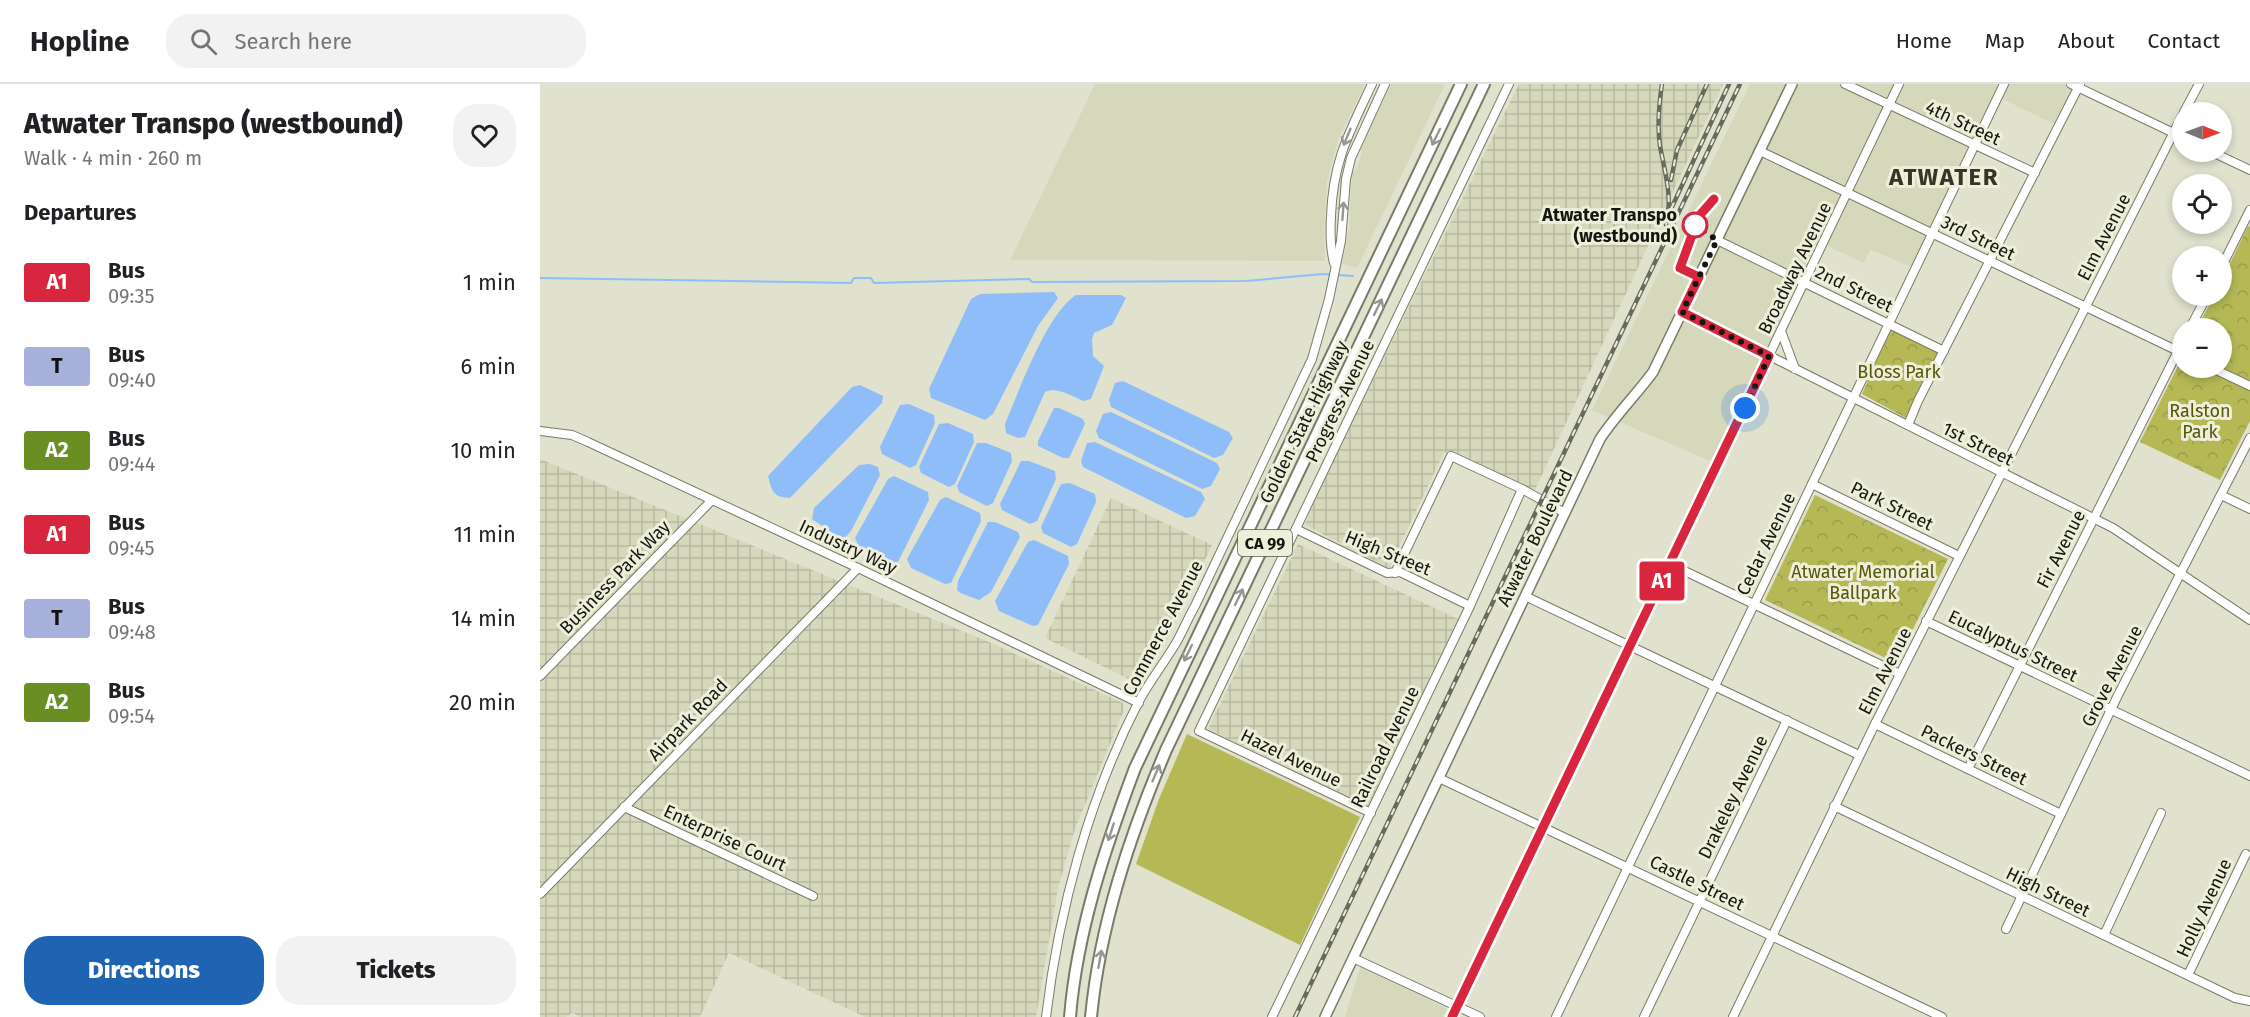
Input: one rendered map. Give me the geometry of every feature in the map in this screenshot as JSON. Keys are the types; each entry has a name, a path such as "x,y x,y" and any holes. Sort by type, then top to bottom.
{"highway":[{"name":"Golden State Highway","path":"1070,1017 1082,941 1095,884 1135,768 1461,84"},
{"name":"Golden State Highway","path":"1091,1017 1110,910 1133,835 1166,750 1484,84"}],"main road":[{"name":"Atwater Boulevard","path":"1325,1017 1600,439 1618,412 1653,372 1792,84"}],"street":[{"name":"Commerce Avenue","path":"1335,264 1330,243 1335,173 1345,142 1372,84"},
{"name":"Commerce Avenue","path":"1046,1017 1052,970 1070,888 1104,782 1139,703 1176,642 1312,358 1332,285 1341,241 1346,179 1351,158 1385,84"},
{"name":"Progress Avenue","path":"1199,731 1509,84"},
{"name":"4th Street","path":"1845,84 2035,173"},
{"name":"Broadway Avenue","path":"1452,1017 1899,84"},
{"name":"Cedar Avenue","path":"1556,1017 2004,84"},
{"name":"Elm Avenue","path":"2189,102 2199,84"},
{"path":"1908,425 1918,400 2035,173 2076,85 2172,132"},
{"name":"Elm Avenue","path":"1734,1017 1859,755 2172,137"},
{"name":"3rd Street","path":"1760,151 2172,348"},
{"path":"2232,161 2250,170"},
{"path":"2232,246 2250,210"},
{"name":"2nd Street","path":"1717,240 1944,351"},
{"name":"1st Street","path":"1682,312 2094,518 2182,572 2250,620"},
{"path":"1781,331 1795,369"},
{"name":"Fir Avenue","path":"1968,769 2172,367"},
{"path":"2232,377 2250,386"},
{"name":"Industry Way","path":"540,431 572,435 858,568 1139,703"},
{"name":"Grove Avenue","path":"2006,929 2112,710 2250,438"},
{"path":"1395,573 1451,456 1522,489 1565,513"},
{"name":"Park Street","path":"1812,484 1959,556"},
{"name":"Railroad Avenue","path":"1272,1017 1470,606 1522,489"},
{"path":"2221,495 2250,508"},
{"name":"Business Park Way","path":"540,676 712,500"},
{"name":"High Street","path":"1296,529 1387,573 1400,572 1470,606"},
{"path":"1670,564 1900,674"},
{"name":"Airpark Road","path":"540,894 858,568"},
{"path":"1525,596 1859,755"},
{"name":"Eucalyptus Street","path":"1926,621 2250,776"},
{"name":"Drakeley Avenue","path":"1644,1017 1787,720"},
{"name":"Packers Street","path":"1875,724 2061,814"},
{"name":"Hazel Avenue","path":"1199,731 1371,813"},
{"name":"Castle Street","path":"1439,777 1942,1017"},
{"name":"High Street","path":"1834,806 2235,998 2250,1001"},
{"name":"Enterprise Court","path":"624,807 813,896"},
{"path":"2104,935 2161,813"},
{"name":"Holly Avenue","path":"2188,975 2246,854"},
{"path":"1353,958 1479,1017"}],"shaded area":[{"path":"1095,84 1365,84 1339,137 1327,181 1325,261 1010,260"},
{"path":"1391,84 1445,84 1357,268 1342,264 1349,228 1352,173 1356,170 1362,153 1360,148"},
{"path":"1519,84 1723,84 1534,492 1444,452 1389,568 1305,525 1321,485"},
{"path":"1750,84 2077,84 2056,125 1994,95 1912,267 1870,250 1864,263 1827,246 1715,463 1592,410"},
{"path":"540,459 989,642 1123,703 1124,710 1075,829 1058,888 1036,1017 865,1017 729,953 700,1017 580,1017 573,1013 565,1017 540,1017"},
{"path":"1111,498 1212,545 1167,640 1139,684 1045,638"},
{"path":"1298,544 1458,619 1368,806 1208,729"},
{"path":"1361,965 1447,1009 1443,1017 1345,1017"}],"green space":[{"name":"Ralston Park","path":"2248,226 2250,227 2250,421 2220,480 2140,442 2172,378 2232,378 2232,318 2202,318 2209,306 2232,306 2232,259"},
{"name":"Bloss Park","path":"1892,325 1939,350 1906,418 1862,394"},
{"name":"Atwater Memorial Ballpark","path":"1815,495 1948,559 1896,663 1765,600"},
{"path":"1187,734 1360,817 1300,945 1136,864 1159,799"}],"water":[{"path":"1054,292 1058,298 1038,326 993,414 985,420 931,398 929,389 971,299 980,294"},
{"path":"1076,295 1121,295 1126,298 1112,325 1094,333 1093,356 1104,366 1091,399 1084,401 1055,390 1045,392 1025,437 1018,438 1006,433 1005,424 1044,335 1065,304"},
{"path":"1123,381 1229,432 1233,438 1223,455 1214,458 1111,407 1109,400 1115,383"},
{"path":"860,385 883,396 882,403 790,498 774,493 768,476 852,387"},
{"path":"909,404 934,415 935,423 916,465 910,468 882,454 880,447 900,405"},
{"path":"1054,408 1083,419 1085,424 1069,458 1063,458 1038,446 1038,441"},
{"path":"1111,412 1217,463 1220,469 1211,486 1202,489 1099,438 1096,431 1103,414"},
{"path":"948,423 973,434 974,442 955,484 949,487 921,473 919,467 939,424"},
{"path":"1095,442 1201,492 1205,499 1195,516 1186,518 1083,467 1081,461 1087,443"},
{"path":"977,443 986,443 1011,453 1012,461 993,503 987,506 959,492 957,486"},
{"path":"1021,461 1029,461 1055,471 1056,479 1037,521 1030,524 1002,510 1000,504"},
{"path":"870,464 878,467 880,475 851,531 845,538 837,536 812,519 814,508 859,465"},
{"path":"894,476 928,492 929,500 898,562 859,547 855,538 888,479"},
{"path":"1070,483 1095,494 1096,502 1077,544 1071,547 1043,533 1041,527 1061,484"},
{"path":"946,497 980,513 981,521 951,583 945,584 911,568 907,559 940,500"},
{"path":"988,522 995,522 1018,532 1020,537 991,592 979,600 960,593 957,590 958,581"},
{"path":"1034,540 1068,556 1069,564 1038,625 1033,626 999,611 995,601 1028,542"}],"waterway":[{"path":"540,278 851,283 854,278 871,278 874,283 1029,279 1032,282 1246,281 1323,274 1353,276"}],"railway":[{"path":"1662,84 1659,131 1669,205 1666,225"},
{"path":"1671,180 1677,150 1707,84"},
{"path":"1671,209 1729,84"},
{"path":"1295,1017 1740,84"}],"bus line":[{"name":"A1","path":"1452,1017 1769,356 1682,312 1699,277 1680,268 1688,252 1691,234 1699,216 1714,199"}],"place":[{"name":"Atwater Transpo (westbound)","path":"1695,225"}],"district":[{"name":"ATWATER","path":"1944,177"}],"route":[{"path":"1695,225 1717,240 1682,312 1769,356 1745,408"}]}
